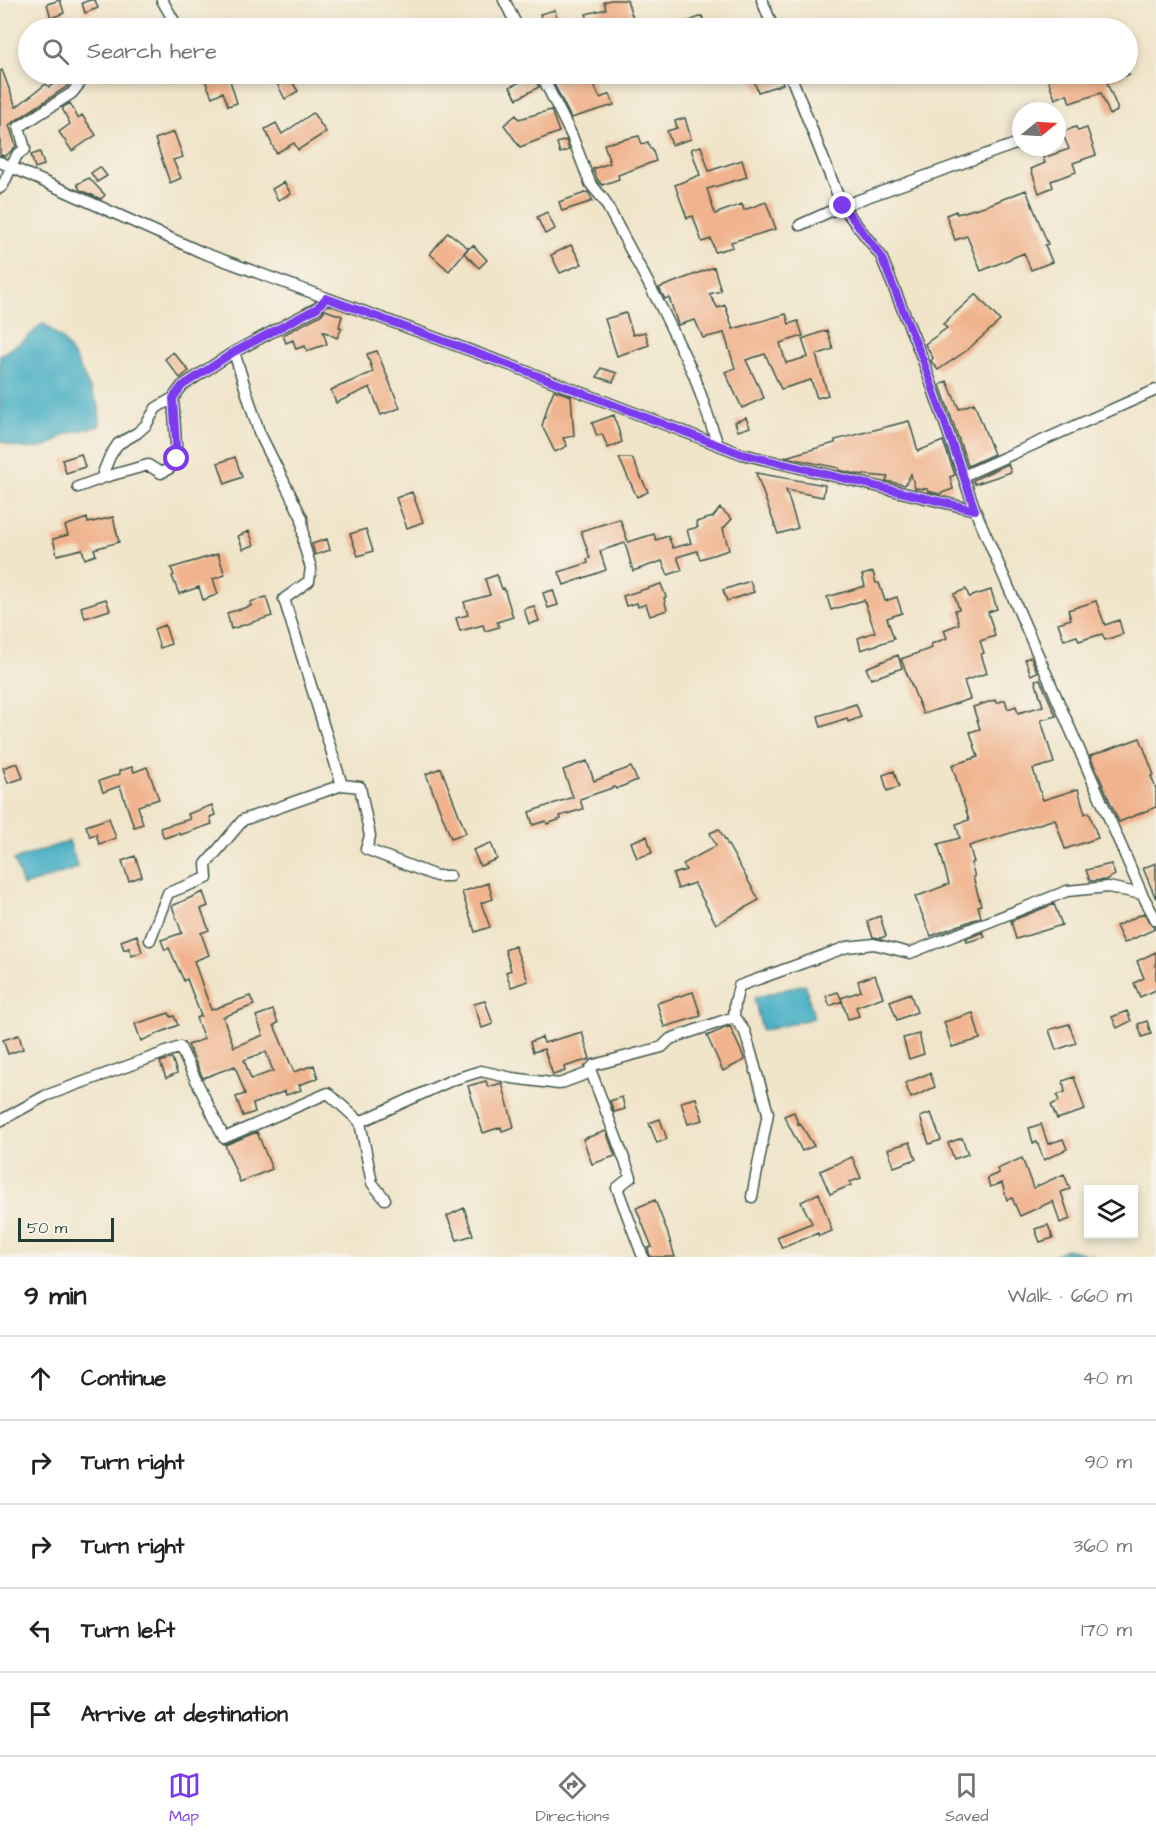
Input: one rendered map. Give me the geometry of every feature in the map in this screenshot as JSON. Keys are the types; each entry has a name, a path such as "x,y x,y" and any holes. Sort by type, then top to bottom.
{"street":[{"path":"162,0 172,18"},
{"path":"504,0 513,18"},
{"path":"762,0 768,18"},
{"path":"0,188 3,185 5,164 25,149 19,127 72,93 79,84"},
{"path":"546,84 572,136 590,183 604,200 694,375 718,445"},
{"path":"794,84 843,206 881,256 923,360 975,510 1142,894 1156,920"},
{"path":"800,225 843,206 1012,145"},
{"path":"5,164 201,252 515,367 742,454 975,510"},
{"path":"105,477 103,473 118,444 137,433 156,408 173,398 182,386 234,352 317,308 326,298"},
{"path":"234,352 259,432 302,518 304,545 311,568 309,581 284,599 342,785"},
{"path":"963,476 1156,390"},
{"path":"78,487 148,465 161,473 170,468 177,459 173,398"},
{"path":"150,940 168,893 207,878 206,864 243,820 342,785 360,788 370,836 366,849 436,876 450,876"},
{"path":"752,1197 768,1113 745,1032 734,1017 740,986 847,947 874,944 910,953 1067,891 1108,887 1142,894"},
{"path":"360,1122 452,1080 481,1071 512,1078 559,1083 586,1074 594,1065 662,1047 670,1039 734,1017"},
{"path":"0,1121 45,1096 180,1047 224,1138 328,1093 360,1122 372,1183 385,1199"},
{"path":"590,1069 631,1177 617,1188 643,1257"}],"water":[{"path":"43,323 62,339 76,360 99,407 100,426 66,435 45,446 18,448 0,440 0,355 25,340"},
{"path":"69,841 78,868 23,886 14,860"},
{"path":"805,984 814,1018 762,1031 754,998"},
{"path":"1066,1249 1095,1256 1095,1257 1050,1257"}],"building":[{"path":"60,0 64,13 51,18 47,4"},
{"path":"95,0 98,8 85,13 82,3"},
{"path":"627,0 633,18 587,18 586,14 606,9 604,2"},
{"path":"555,10 557,18 541,18 540,14"},
{"path":"2,70 16,107 46,84 49,87 53,84 68,86 9,125 16,146 6,156 0,155 0,71"},
{"path":"207,84 231,84 237,103 228,106 223,92 212,97"},
{"path":"277,84 293,84 298,91 285,99"},
{"path":"516,84 538,84 539,87 517,99 510,87"},
{"path":"554,84 594,84 600,98 610,94 614,105 571,118"},
{"path":"755,84 783,84 758,92"},
{"path":"1050,84 1107,84 1117,111 1110,115 1101,93 1070,103 1067,94 1055,99"},
{"path":"70,103 78,118 82,115 96,135 72,151 59,132 70,124 62,108"},
{"path":"551,110 559,132 520,147 504,125 516,115 519,119"},
{"path":"313,113 326,132 298,150 294,143 276,153 265,129 276,123 282,134"},
{"path":"685,118 691,139 672,145 667,131 677,128 675,121"},
{"path":"1076,127 1078,131 1087,128 1096,155 1073,163 1076,172 1051,181 1053,187 1039,193 1031,169 1045,163 1043,158 1066,156 1066,150 1069,149 1066,131"},
{"path":"174,132 183,157 173,160 181,178 170,183 155,139"},
{"path":"639,136 642,144 648,142 656,161 618,175 619,179 602,185 593,169 610,163 604,144"},
{"path":"566,140 569,150 560,153 557,143"},
{"path":"701,146 709,171 742,160 747,177 707,189 715,214 742,204 744,210 766,202 776,229 731,242 733,247 715,252 711,239 702,242 693,216 687,218 675,185 700,175 691,149"},
{"path":"40,152 44,165 35,168 31,155"},
{"path":"100,167 107,176 97,182 91,173"},
{"path":"89,178 105,195 101,199 80,190 77,184"},
{"path":"284,182 291,194 278,200 272,189"},
{"path":"1026,190 1048,244 1045,245 1052,262 1031,270 1024,253 981,271 967,236 955,240 946,215 988,205"},
{"path":"588,192 593,201 562,211 559,202"},
{"path":"547,212 555,229 545,234 537,217"},
{"path":"448,232 468,248 449,271 430,254"},
{"path":"473,245 487,260 479,268 464,253"},
{"path":"571,245 582,264 560,273 551,255"},
{"path":"714,267 721,291 709,294 718,308 725,305 733,329 786,314 789,324 798,321 803,336 780,343 786,363 808,357 802,339 827,330 833,349 816,355 828,395 817,398 811,380 781,389 765,354 746,360 764,398 742,408 725,372 735,368 724,333 703,338 695,320 678,325 669,297 665,299 659,288"},
{"path":"976,294 1000,321 966,351 938,370 931,361 933,358 925,344 947,328 943,324"},
{"path":"325,310 342,316 339,327 342,328 337,338 323,331 327,344 307,351 305,346 296,349 293,340 286,343 283,335 321,315"},
{"path":"626,313 633,335 645,332 649,345 617,356 605,319"},
{"path":"377,351 400,408 381,415 370,387 336,403 331,390 373,372 367,354"},
{"path":"173,352 189,371 180,378 165,359"},
{"path":"601,368 617,373 613,382 597,377"},
{"path":"947,381 959,409 974,403 994,454 968,466 940,385"},
{"path":"554,390 571,396 574,436 563,438 567,446 555,452 542,426"},
{"path":"614,415 622,442 608,448 602,434 597,436 592,423"},
{"path":"746,418 750,427 738,431 735,422"},
{"path":"909,421 918,451 943,441 955,475 950,477 953,489 939,494 927,489 915,488 911,474 905,485 886,481 888,477 856,474 839,470 839,468 785,457 835,443 835,440"},
{"path":"81,454 85,467 66,473 62,460"},
{"path":"235,457 242,477 225,484 218,463"},
{"path":"619,458 632,458 648,492 637,497"},
{"path":"1008,464 1011,472 975,484 973,480"},
{"path":"756,473 825,485 823,497 786,490 798,528 778,534"},
{"path":"412,492 423,522 407,528 396,498"},
{"path":"720,508 732,519 723,529 729,550 700,559 697,551 677,557 682,570 668,575 662,561 633,571 625,543 600,551 606,570 564,585 559,572 588,563 587,559 590,558 581,531 620,519 628,542 654,534 656,540 668,536 673,548 691,543 687,530 698,527 696,522 713,517"},
{"path":"113,517 119,542 94,549 96,555 85,559 82,549 57,555 53,539 68,535 65,526 87,518 88,523"},
{"path":"366,529 373,551 358,556 350,534"},
{"path":"249,531 254,545 243,549 238,536"},
{"path":"327,539 330,550 315,555 312,544"},
{"path":"218,554 225,575 213,579 218,594 203,600 199,587 179,594 171,568"},
{"path":"873,572 885,601 897,597 902,613 887,618 894,639 861,650 858,638 875,632 864,600 831,610 827,597 865,586 862,575"},
{"path":"497,575 502,589 504,588 513,617 497,622 499,627 485,631 483,625 460,631 456,618 468,615 464,602 490,595 485,579"},
{"path":"750,581 754,592 727,601 723,590"},
{"path":"661,584 666,597 664,598 667,610 650,616 646,604 638,607 637,603 626,606 623,596"},
{"path":"966,589 969,597 991,590 997,609 988,612 995,636 980,641 984,653 981,654 987,673 964,681 970,699 923,714 901,659 932,648 931,644 947,638 944,630 959,624 955,610 959,609 954,594"},
{"path":"553,590 558,605 548,608 543,593"},
{"path":"266,597 272,616 231,629 227,613 251,606 250,602"},
{"path":"106,599 110,610 85,618 81,607"},
{"path":"1096,601 1105,625 1119,620 1123,634 1105,640 1102,634 1079,641 1077,636 1064,640 1058,623 1071,619 1068,610"},
{"path":"534,606 539,621 529,624 524,609"},
{"path":"165,625 171,644 160,648 154,629"},
{"path":"898,655 902,668 871,679 866,668"},
{"path":"1031,657 1037,672 1031,675 1025,659"},
{"path":"1040,679 1056,716 1041,720 1054,763 1033,769 1043,800 1078,789 1085,814 1089,812 1098,838 1065,849 1055,819 969,846 974,862 971,863 981,905 978,906 981,917 931,936 915,897 949,884 938,844 960,838 956,824 969,820 952,765 978,757 970,732 980,729 973,707 995,700 996,703 1005,700 1008,709 1016,706 1018,713 1043,706 1035,680"},
{"path":"856,704 861,717 848,722 847,718 821,727 818,716"},
{"path":"1140,738 1154,775 1151,776 1156,789 1156,807 1119,822 1090,756"},
{"path":"587,761 594,781 631,767 637,780 616,789 615,787 580,799 583,809 560,816 561,819 547,824 546,821 533,825 529,812 573,797 563,770"},
{"path":"18,764 23,778 8,783 3,768"},
{"path":"132,767 134,772 147,767 159,799 138,806 143,824 134,827 120,786 103,792 99,781"},
{"path":"441,768 466,833 451,838 426,774"},
{"path":"894,771 899,787 887,791 883,775"},
{"path":"212,805 215,815 210,817 212,824 164,838 160,828 190,819 188,814"},
{"path":"109,818 116,838 99,844 96,834 90,836 86,826"},
{"path":"719,829 759,900 716,924 694,883 678,889 673,874 686,870 683,864 716,846 710,833"},
{"path":"647,836 652,853 637,858 631,842"},
{"path":"491,843 497,859 480,866 473,850"},
{"path":"135,856 142,876 129,881 122,861"},
{"path":"1156,863 1156,899 1143,868"},
{"path":"1111,864 1115,875 1105,880 1090,881 1086,870"},
{"path":"488,883 493,899 481,903 490,927 475,932 462,892"},
{"path":"203,892 208,906 201,909 209,930 201,933 209,955 194,961 211,1010 250,996 254,1005 223,1017 234,1047 263,1035 256,1016 273,1010 278,1023 274,1025 294,1072 314,1065 318,1078 299,1085 301,1090 286,1095 285,1091 253,1104 255,1112 243,1116 236,1097 245,1094 235,1066 203,1078 188,1045 204,1039 196,1018 201,1016 187,979 184,981 169,948 165,950 161,940 182,933 172,906","holes":["266,1052 273,1071 251,1079 244,1060"]},
{"path":"1054,904 1062,925 1016,939 1011,921"},
{"path":"1144,913 1155,929 1124,943 1116,926"},
{"path":"880,916 886,936 873,937 867,921"},
{"path":"983,932 985,937 967,942 966,939"},
{"path":"137,935 142,952 132,956 129,948 124,950 121,941"},
{"path":"515,946 528,981 511,987 506,972 511,970 505,950"},
{"path":"1156,952 1156,990 1140,997 1134,983 1144,978 1137,961"},
{"path":"875,975 883,997 856,1007 859,1016 848,1019 841,998 861,991 858,981"},
{"path":"693,992 701,1016 664,1027 657,1003"},
{"path":"838,992 842,1001 830,1006 826,996"},
{"path":"910,993 917,1012 897,1020 890,1001"},
{"path":"485,1001 493,1024 482,1028 474,1004"},
{"path":"1127,1011 1131,1021 1117,1028 1112,1017"},
{"path":"169,1013 171,1017 174,1016 178,1025 141,1041 135,1024"},
{"path":"973,1013 980,1039 952,1047 944,1022"},
{"path":"1147,1021 1151,1034 1142,1037 1138,1024"},
{"path":"1069,1024 1076,1043 1056,1050 1049,1030"},
{"path":"730,1026 745,1060 723,1071 707,1036"},
{"path":"582,1032 590,1059 564,1067 565,1071 553,1075 544,1049 533,1052 530,1042 542,1037 544,1043"},
{"path":"919,1034 924,1054 909,1059 903,1038"},
{"path":"19,1035 23,1049 8,1054 3,1040"},
{"path":"172,1058 177,1073 166,1078 160,1062"},
{"path":"930,1073 935,1087 911,1098 905,1083"},
{"path":"1074,1077 1085,1110 1057,1119 1051,1105 1059,1101 1057,1095 1065,1092 1063,1081"},
{"path":"486,1081 488,1087 502,1083 514,1127 502,1131 501,1127 483,1133 468,1086"},
{"path":"622,1097 625,1109 614,1112 610,1101"},
{"path":"696,1098 703,1120 688,1124 681,1102"},
{"path":"794,1112 798,1124 800,1123 814,1146 802,1151 784,1116"},
{"path":"931,1113 941,1140 929,1144 920,1117"},
{"path":"660,1119 667,1139 657,1143 649,1123"},
{"path":"1041,1124 1048,1144 1063,1139 1067,1149 1044,1160 1037,1142 1033,1143 1029,1128"},
{"path":"606,1131 615,1156 592,1164 583,1139"},
{"path":"257,1132 272,1169 240,1182 225,1145"},
{"path":"962,1138 968,1154 954,1159 948,1143"},
{"path":"910,1142 916,1159 894,1167 888,1149"},
{"path":"852,1157 861,1178 830,1194 820,1171"},
{"path":"1022,1158 1033,1188 1064,1174 1070,1189 1061,1192 1070,1219 1060,1223 1053,1201 1020,1216 1012,1198 1007,1200 1002,1183 990,1187 987,1178 999,1173 997,1169"},
{"path":"819,1193 832,1231 819,1236 818,1233 782,1248 777,1237 812,1223 801,1202"},
{"path":"655,1200 675,1257 650,1257 648,1248 652,1247 636,1208"},
{"path":"464,1208 473,1235 457,1240 447,1216"},
{"path":"1048,1225 1053,1238 1040,1242 1035,1229"}],"route":[{"path":"177,459 173,398 182,386 234,352 317,308 326,298 742,454 975,510 923,360 881,256 843,206"}]}
